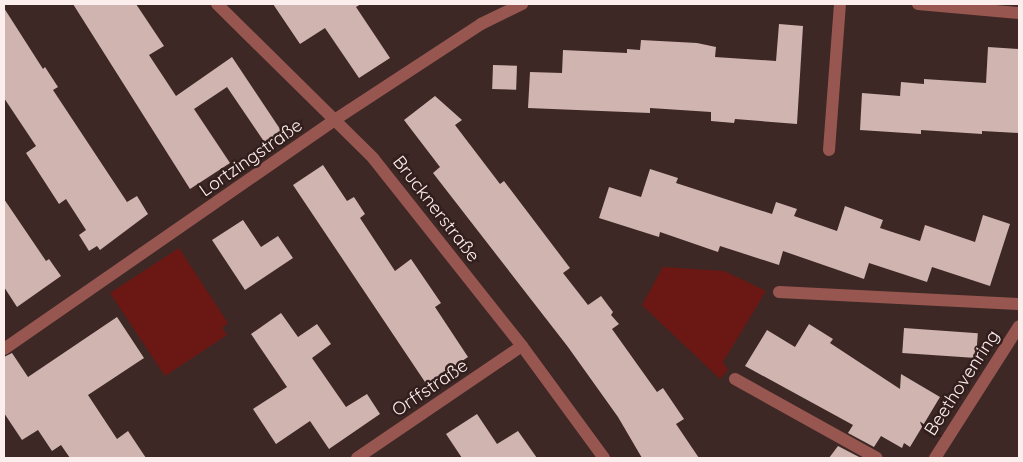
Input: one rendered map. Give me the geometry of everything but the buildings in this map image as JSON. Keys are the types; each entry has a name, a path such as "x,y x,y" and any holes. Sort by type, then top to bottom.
{"street":[{"name":"Brucknerstraße","path":"216,4 336,119 373,158 522,346 604,458"},
{"name":"Lortzingstraße","path":"4,349 336,119 481,24 522,4"},
{"path":"829,150 840,4"},
{"path":"918,4 1019,13"},
{"path":"779,292 1019,304"},
{"name":"Beethovenring","path":"935,458 1019,326"},
{"name":"Orffstraße","path":"357,458 522,346"},
{"path":"735,379 877,458"}],"shaded area":[{"path":"179,248 228,323 222,328 227,335 165,376 110,293"},
{"path":"663,267 724,271 766,291 723,362 728,370 720,379 642,305"}]}
